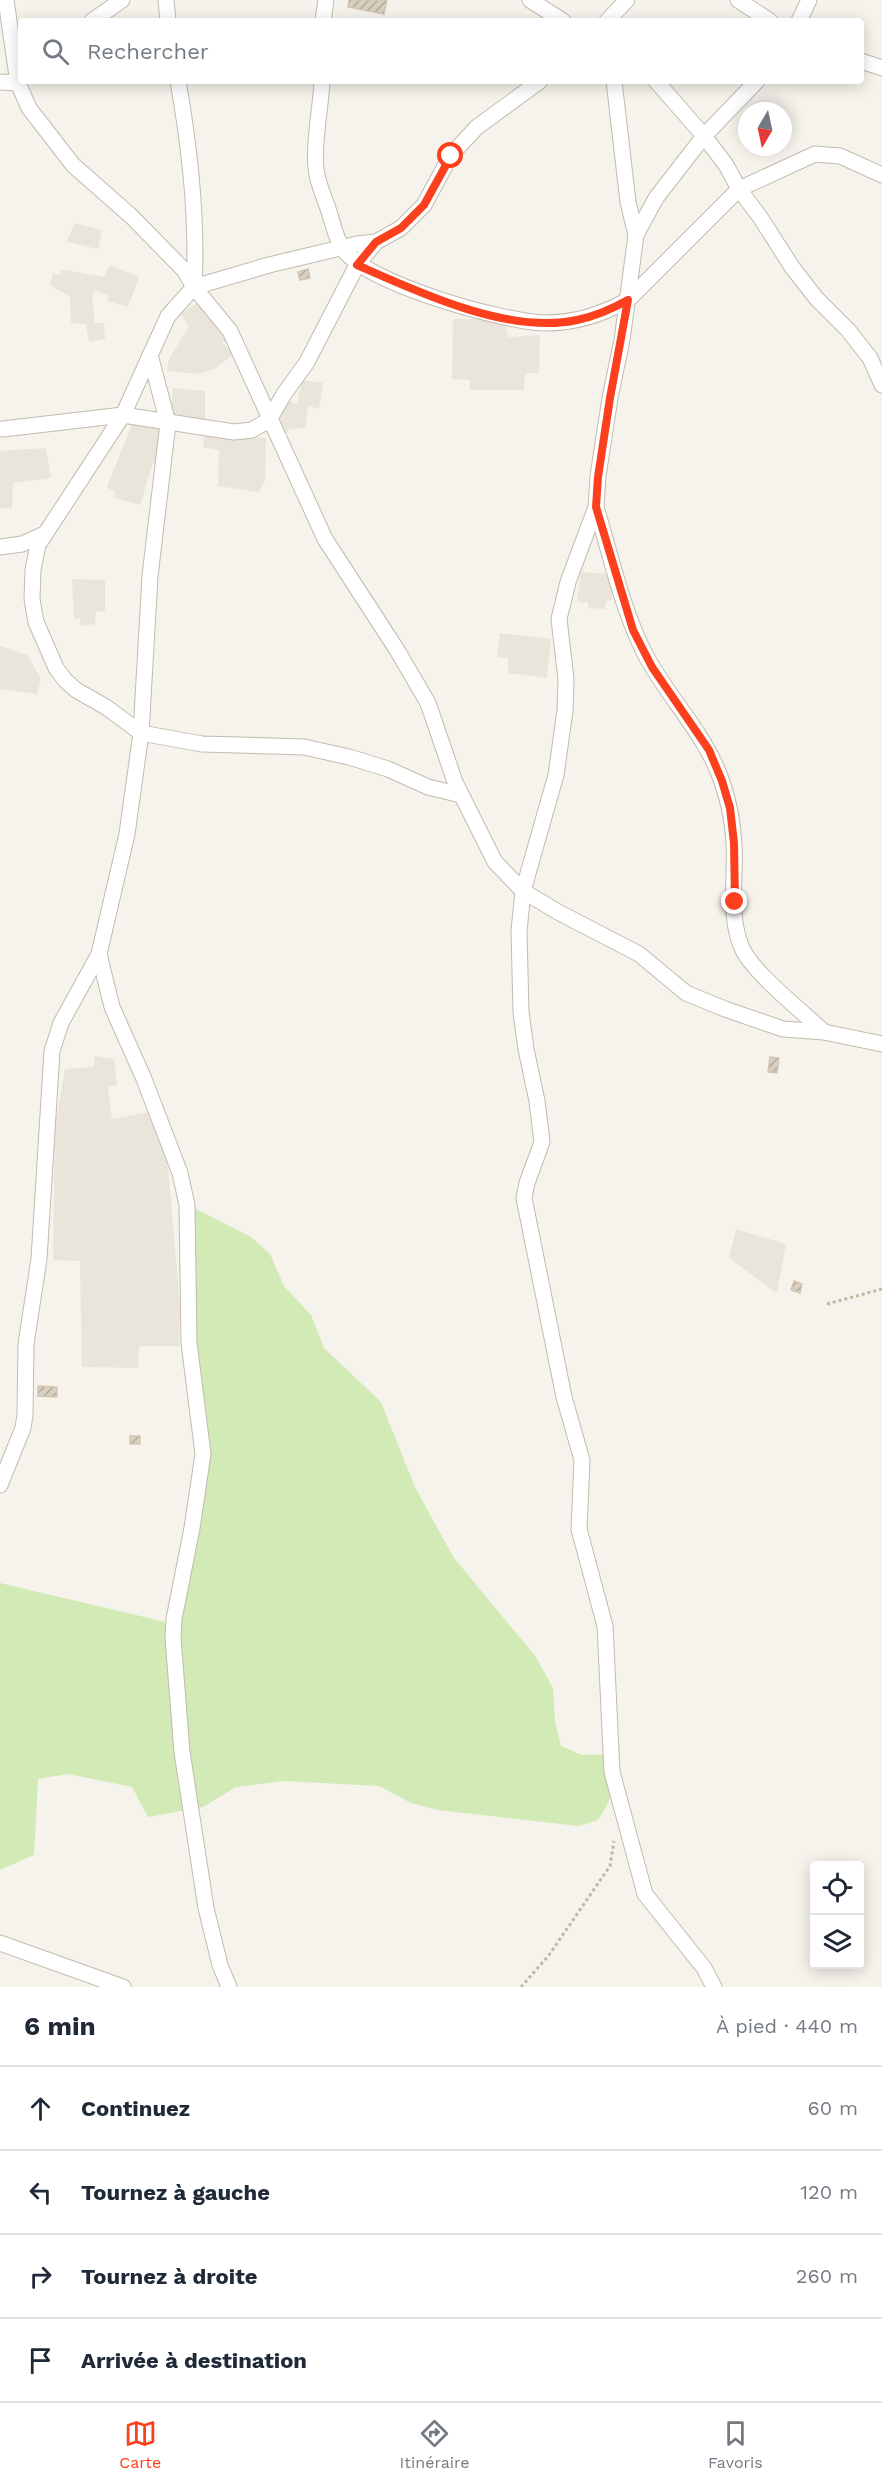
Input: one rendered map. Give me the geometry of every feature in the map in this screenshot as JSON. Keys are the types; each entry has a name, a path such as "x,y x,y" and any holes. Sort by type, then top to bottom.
{"street":[{"path":"6,0 18,76"},
{"path":"96,18 122,0"},
{"path":"166,0 168,18"},
{"path":"323,18 326,0"},
{"path":"530,0 557,18"},
{"path":"611,14 627,0"},
{"path":"738,0 765,18"},
{"path":"800,18 809,0"},
{"path":"864,62 882,68"},
{"path":"0,82 18,82"},
{"path":"20,84 29,108 73,165 130,216 184,270 194,287 230,331 325,539 398,650 428,703 461,795 495,862 523,891 639,954 686,993 783,1029 824,1032 882,1044"},
{"path":"179,84 190,150 196,253 194,287"},
{"path":"322,84 316,167 335,232 343,249 357,265 468,310 513,319 546,323 576,321 607,311 628,300 739,189 815,154 840,156 882,175"},
{"path":"3,429 123,415 234,432 252,430 269,420 307,362 357,265 376,242 401,228 424,205 451,156 477,127 536,84"},
{"path":"614,84 627,202 636,235"},
{"path":"659,84 726,165 739,189 810,290 848,330 870,358 882,385"},
{"path":"714,1987 704,1968 645,1894 612,1772 605,1626 579,1529 582,1460 564,1397 524,1198 542,1142 521,1012 519,931 523,891 556,775 565,711 566,679 559,637 562,606 596,507 598,477 628,300 636,235 656,198 704,136 754,84"},
{"path":"376,242 357,244 269,265 194,287 168,316 123,415 59,514 42,535 33,570 32,599 36,622 65,680 76,690 106,707 141,733 202,744 304,747 349,757 388,769 428,787 461,795"},
{"path":"0,1485 23,1428 25,1415 26,1344 39,1260 52,1051 61,1023 99,954 127,834 141,733 149,587 168,423 150,355"},
{"path":"596,507 633,630 652,667 709,750 722,781 730,808 734,843 736,927 742,949 765,978 824,1032"},
{"path":"0,547 22,543 42,535"},
{"path":"99,954 112,1007 180,1173 187,1205 189,1343 203,1454 192,1528 174,1619 173,1638 181,1746 206,1908 220,1965 229,1987"},
{"path":"0,1943 123,1987"}],"path":[{"path":"827,1304 882,1289"},
{"path":"521,1987 549,1955 610,1866 615,1833"}],"shaded area":[{"path":"74,223 102,230 98,249 67,242"},
{"path":"110,265 139,277 128,307 107,301 109,296 95,290 92,299 95,323 104,323 105,339 89,342 86,324 71,323 70,296 49,285 53,273 60,275 61,269 104,277"},
{"path":"204,298 231,337 222,342 233,355 214,369 198,374 167,371 169,359 189,326 181,314"},
{"path":"453,319 504,319 508,337 540,335 539,373 525,373 524,390 470,390 470,380 452,379"},
{"path":"302,380 323,383 319,409 308,406 305,428 289,429 287,433 278,431 278,414 284,400 297,404"},
{"path":"173,388 205,391 205,422 171,420"},
{"path":"134,419 165,424 162,464 153,463 140,505 114,498 115,492 107,487"},
{"path":"205,434 266,438 265,481 258,492 218,486 219,450 203,447"},
{"path":"46,448 51,478 13,483 12,509 0,508 0,451"},
{"path":"581,572 613,574 612,600 606,601 605,609 588,608 588,603 577,602"},
{"path":"72,579 105,580 105,611 96,612 95,624 81,626 80,618 74,619"},
{"path":"500,633 551,639 547,678 508,673 508,658 497,657"},
{"path":"0,646 27,655 41,679 37,694 0,689"},
{"path":"95,1056 114,1059 117,1085 108,1087 112,1119 151,1112 168,1166 180,1306 179,1346 139,1346 138,1368 82,1367 80,1261 53,1260 55,1126 65,1069 93,1067"},
{"path":"736,1229 786,1244 777,1293 729,1258"}],"green space":[{"path":"188,1205 251,1237 270,1254 284,1286 311,1315 324,1348 381,1402 415,1487 454,1558 536,1657 553,1688 555,1721 561,1746 582,1755 614,1754 613,1789 608,1804 598,1820 579,1826 438,1810 411,1803 379,1786 283,1781 236,1787 203,1807 148,1817 132,1787 68,1774 38,1779 34,1855 0,1870 0,1583 174,1624 202,1474"}],"building":[{"path":"349,0 387,0 384,14 348,7"},
{"path":"308,269 310,278 300,280 298,272"},
{"path":"770,1057 779,1058 777,1073 768,1072"},
{"path":"794,1281 802,1284 800,1293 791,1290"},
{"path":"38,1386 57,1387 57,1397 38,1396"},
{"path":"130,1436 140,1436 140,1444 130,1444"}],"route":[{"path":"451,156 424,205 401,228 376,242 357,265 468,310 513,319 546,323 576,321 607,311 628,300 610,398 598,477 596,507 633,630 652,667 709,750 722,781 730,808 734,843 735,902"}]}
